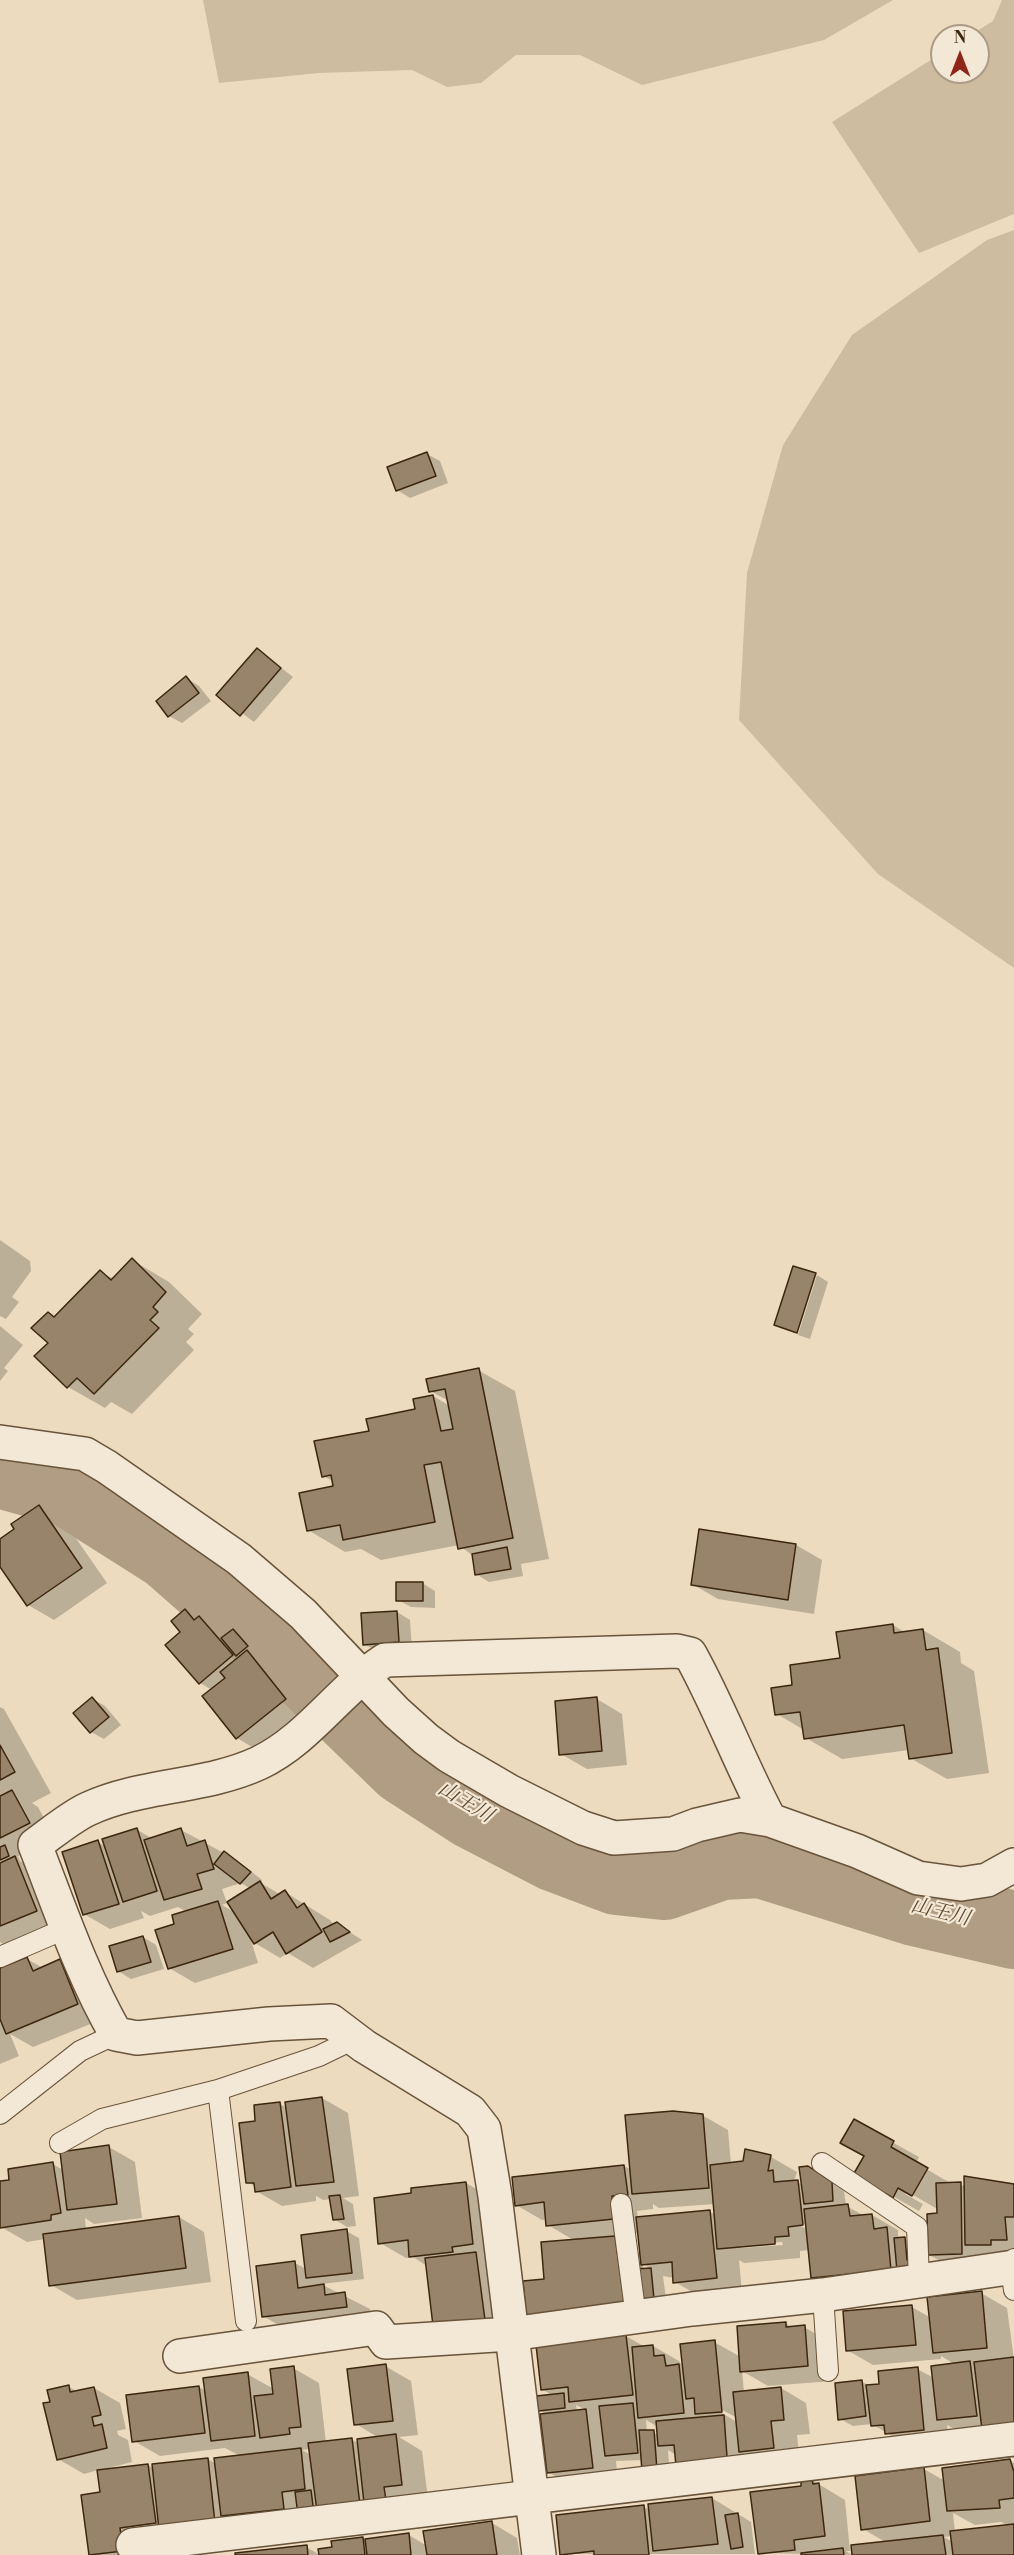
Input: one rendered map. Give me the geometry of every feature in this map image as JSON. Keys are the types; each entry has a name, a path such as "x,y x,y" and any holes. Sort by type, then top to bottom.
{"street":[{"path":"0,1442 85,1454 107,1467 239,1559 303,1614 396,1712 449,1756 508,1791 583,1827 614,1838 647,1837 673,1834 697,1825 740,1815 770,1820 857,1851 918,1878 961,1884 987,1880 1014,1865"},
{"path":"538,2555 484,2129 470,2111 354,2039 331,2021 268,2024 136,2038 116,2034 102,2010 35,1845 87,1809 134,1794 231,1775 262,1761 303,1735 361,1676 385,1660 677,1651 690,1654 710,1690 733,1746 770,1820"},
{"path":"180,2356 376,2328 386,2342 511,2334 1013,2271"},
{"path":"133,2545 1014,2439"}],"lane":[{"path":"0,1957 67,1928"},
{"path":"0,2114 80,2051 116,2034"},
{"path":"60,2143 102,2119 218,2090 319,2056 354,2039"},
{"path":"218,2090 246,2321"},
{"path":"822,2163 917,2227 919,2281"},
{"path":"621,2204 636,2317"},
{"path":"823,2295 828,2371"}],"shaded area":[{"path":"203,0 893,0 824,40 642,85 580,55 516,55 481,83 447,87 412,70 319,73 219,83"},
{"path":"1002,0 1014,0 1014,214 919,253 832,122 930,61 930,84 990,84 988,24 993,21"},
{"path":"1014,230 1014,968 878,874 739,720 747,573 783,445 852,335 987,240"}],"building":[{"path":"427,452 436,476 396,491 387,467"},
{"path":"257,648 281,668 240,716 216,695"},
{"path":"186,676 199,693 168,717 156,701"},
{"path":"132,1258 166,1292 153,1307 158,1312 150,1320 159,1328 94,1394 77,1378 67,1388 34,1356 48,1343 31,1328 48,1312 54,1317 100,1270 111,1280"},
{"path":"793,1266 816,1273 797,1333 774,1325"},
{"path":"479,1368 513,1538 458,1549 441,1462 424,1465 435,1522 343,1540 340,1525 307,1531 299,1493 333,1486 331,1475 322,1477 314,1441 369,1431 366,1419 415,1409 413,1399 433,1395 441,1431 453,1429 445,1389 429,1392 426,1379"},
{"path":"39,1505 82,1568 27,1606 0,1567 0,1539 14,1529 11,1524"},
{"path":"699,1529 796,1544 788,1600 691,1585"},
{"path":"507,1547 511,1569 475,1575 472,1554"},
{"path":"396,1582 423,1582 423,1601 396,1601"},
{"path":"185,1609 194,1620 199,1616 233,1655 199,1684 165,1645 180,1632 171,1621"},
{"path":"397,1611 399,1642 363,1645 361,1613"},
{"path":"893,1624 894,1633 923,1629 926,1650 938,1648 952,1753 909,1759 904,1725 804,1739 800,1712 775,1715 771,1688 792,1685 790,1665 840,1658 836,1632"},
{"path":"233,1629 248,1646 236,1656 221,1638"},
{"path":"247,1650 286,1699 236,1739 202,1696 225,1678 220,1672"},
{"path":"92,1697 109,1717 90,1733 73,1713"},
{"path":"597,1697 602,1751 559,1755 555,1701"},
{"path":"0,1745 15,1772 0,1780"},
{"path":"12,1790 30,1823 0,1838 0,1796"},
{"path":"137,1828 157,1891 123,1902 102,1839"},
{"path":"181,1828 187,1846 205,1840 214,1869 197,1874 202,1889 164,1900 144,1840"},
{"path":"98,1840 119,1904 83,1915 62,1852"},
{"path":"5,1845 9,1856 0,1860 0,1847"},
{"path":"224,1851 251,1872 240,1884 214,1864"},
{"path":"15,1856 37,1911 0,1926 0,1863"},
{"path":"260,1881 271,1899 285,1890 297,1908 304,1903 322,1932 286,1954 273,1932 254,1944 227,1902"},
{"path":"218,1901 233,1949 168,1969 155,1930 174,1924 172,1915"},
{"path":"337,1922 350,1932 330,1942 323,1929"},
{"path":"143,1936 151,1962 117,1972 109,1946"},
{"path":"27,1957 33,1971 60,1959 78,2004 6,2034 0,2019 0,1968"},
{"path":"322,2097 334,2182 296,2186 285,2102"},
{"path":"280,2102 291,2187 255,2192 254,2183 246,2183 239,2123 255,2121 254,2105"},
{"path":"673,2111 703,2114 709,2188 632,2194 625,2115"},
{"path":"854,2119 894,2141 891,2147 928,2168 912,2196 898,2188 893,2198 853,2175 864,2156 840,2143"},
{"path":"109,2145 117,2204 67,2210 60,2152"},
{"path":"745,2149 771,2155 768,2171 773,2170 774,2182 798,2180 803,2225 788,2227 789,2236 775,2237 775,2244 717,2249 710,2165 743,2161"},
{"path":"53,2162 61,2213 51,2215 51,2220 0,2228 0,2181 9,2180 8,2169"},
{"path":"624,2165 628,2195 612,2196 614,2219 546,2226 544,2202 515,2206 512,2177"},
{"path":"808,2166 832,2182 833,2201 804,2204 799,2167"},
{"path":"964,2176 1014,2184 1014,2217 1005,2217 1007,2240 991,2240 991,2245 965,2245"},
{"path":"466,2182 473,2244 452,2247 453,2252 409,2257 408,2240 378,2244 374,2198 411,2193 411,2188"},
{"path":"961,2182 962,2254 928,2255 927,2214 937,2213 936,2183"},
{"path":"340,2195 344,2219 333,2220 329,2196"},
{"path":"848,2204 850,2216 872,2214 874,2229 887,2227 891,2270 811,2278 804,2209"},
{"path":"710,2210 717,2278 673,2283 672,2262 641,2265 636,2217"},
{"path":"179,2216 186,2268 49,2286 43,2234"},
{"path":"347,2229 352,2273 306,2278 301,2235"},
{"path":"615,2236 625,2307 526,2315 523,2281 544,2279 541,2242"},
{"path":"905,2237 907,2260 913,2259 914,2269 897,2271 894,2238"},
{"path":"476,2252 485,2320 433,2326 425,2258"},
{"path":"295,2261 298,2288 324,2284 325,2295 345,2292 347,2307 262,2317 256,2266"},
{"path":"651,2268 654,2299 637,2301 634,2269"},
{"path":"982,2291 987,2348 933,2353 927,2297"},
{"path":"912,2305 916,2345 846,2351 843,2311"},
{"path":"786,2322 786,2327 805,2325 808,2366 740,2372 737,2326"},
{"path":"626,2335 633,2395 569,2402 568,2387 541,2390 536,2345"},
{"path":"715,2340 722,2412 695,2414 694,2398 686,2399 680,2344"},
{"path":"653,2345 654,2356 664,2355 666,2366 679,2364 684,2413 638,2418 632,2347"},
{"path":"1014,2357 1014,2426 982,2430 974,2362"},
{"path":"970,2361 977,2416 937,2420 931,2366"},
{"path":"386,2364 393,2421 354,2425 347,2369"},
{"path":"294,2366 301,2427 289,2428 290,2434 260,2438 254,2396 273,2394 270,2369"},
{"path":"918,2367 924,2430 885,2434 884,2425 871,2426 866,2385 879,2384 878,2371"},
{"path":"248,2372 255,2436 211,2441 203,2378"},
{"path":"862,2380 866,2416 838,2420 835,2383"},
{"path":"69,2385 70,2392 94,2387 101,2415 92,2417 94,2426 102,2424 107,2448 57,2460 43,2403 50,2402 47,2390"},
{"path":"199,2386 205,2433 132,2442 126,2395"},
{"path":"781,2387 784,2420 771,2421 774,2448 739,2452 733,2392"},
{"path":"564,2393 565,2408 538,2411 536,2396"},
{"path":"633,2403 638,2453 605,2456 599,2406"},
{"path":"586,2409 593,2468 547,2473 540,2414"},
{"path":"724,2415 727,2457 723,2457 723,2462 676,2466 674,2445 658,2446 656,2421"},
{"path":"639,2430 654,2430 657,2470 642,2472"},
{"path":"396,2434 402,2485 384,2487 386,2500 364,2503 357,2439"},
{"path":"352,2438 360,2505 317,2511 308,2443"},
{"path":"301,2448 305,2489 282,2492 284,2509 221,2516 214,2458"},
{"path":"208,2458 215,2523 159,2530 152,2464"},
{"path":"1010,2459 1014,2472 1014,2498 999,2500 1000,2508 947,2511 942,2468"},
{"path":"148,2464 156,2523 120,2528 123,2551 89,2555 81,2495 100,2492 97,2470"},
{"path":"924,2467 930,2521 861,2530 855,2476"},
{"path":"812,2479 813,2484 819,2483 825,2536 794,2540 795,2550 758,2554 750,2492 801,2486 801,2480"},
{"path":"311,2490 314,2513 298,2515 295,2492"},
{"path":"712,2497 718,2544 653,2551 648,2504"},
{"path":"644,2505 649,2555 594,2555 594,2551 560,2555 556,2515"},
{"path":"738,2513 743,2547 731,2549 725,2515"},
{"path":"492,2521 497,2555 427,2555 423,2531"},
{"path":"1014,2524 1014,2555 953,2555 950,2531"},
{"path":"409,2533 411,2555 367,2555 365,2539"},
{"path":"943,2535 946,2555 852,2555 851,2545"},
{"path":"363,2537 365,2555 319,2555 318,2549 332,2547 331,2541"},
{"path":"307,2545 308,2555 235,2555 235,2553"},
{"path":"843,2548 844,2555 801,2555 801,2553"}],"waterway":[{"name":"山王川","path":"0,1469 71,1489 169,1551 314,1678 405,1766 473,1810 556,1853 617,1876 664,1881 721,1861 761,1859 915,1907 1014,1930"}]}
